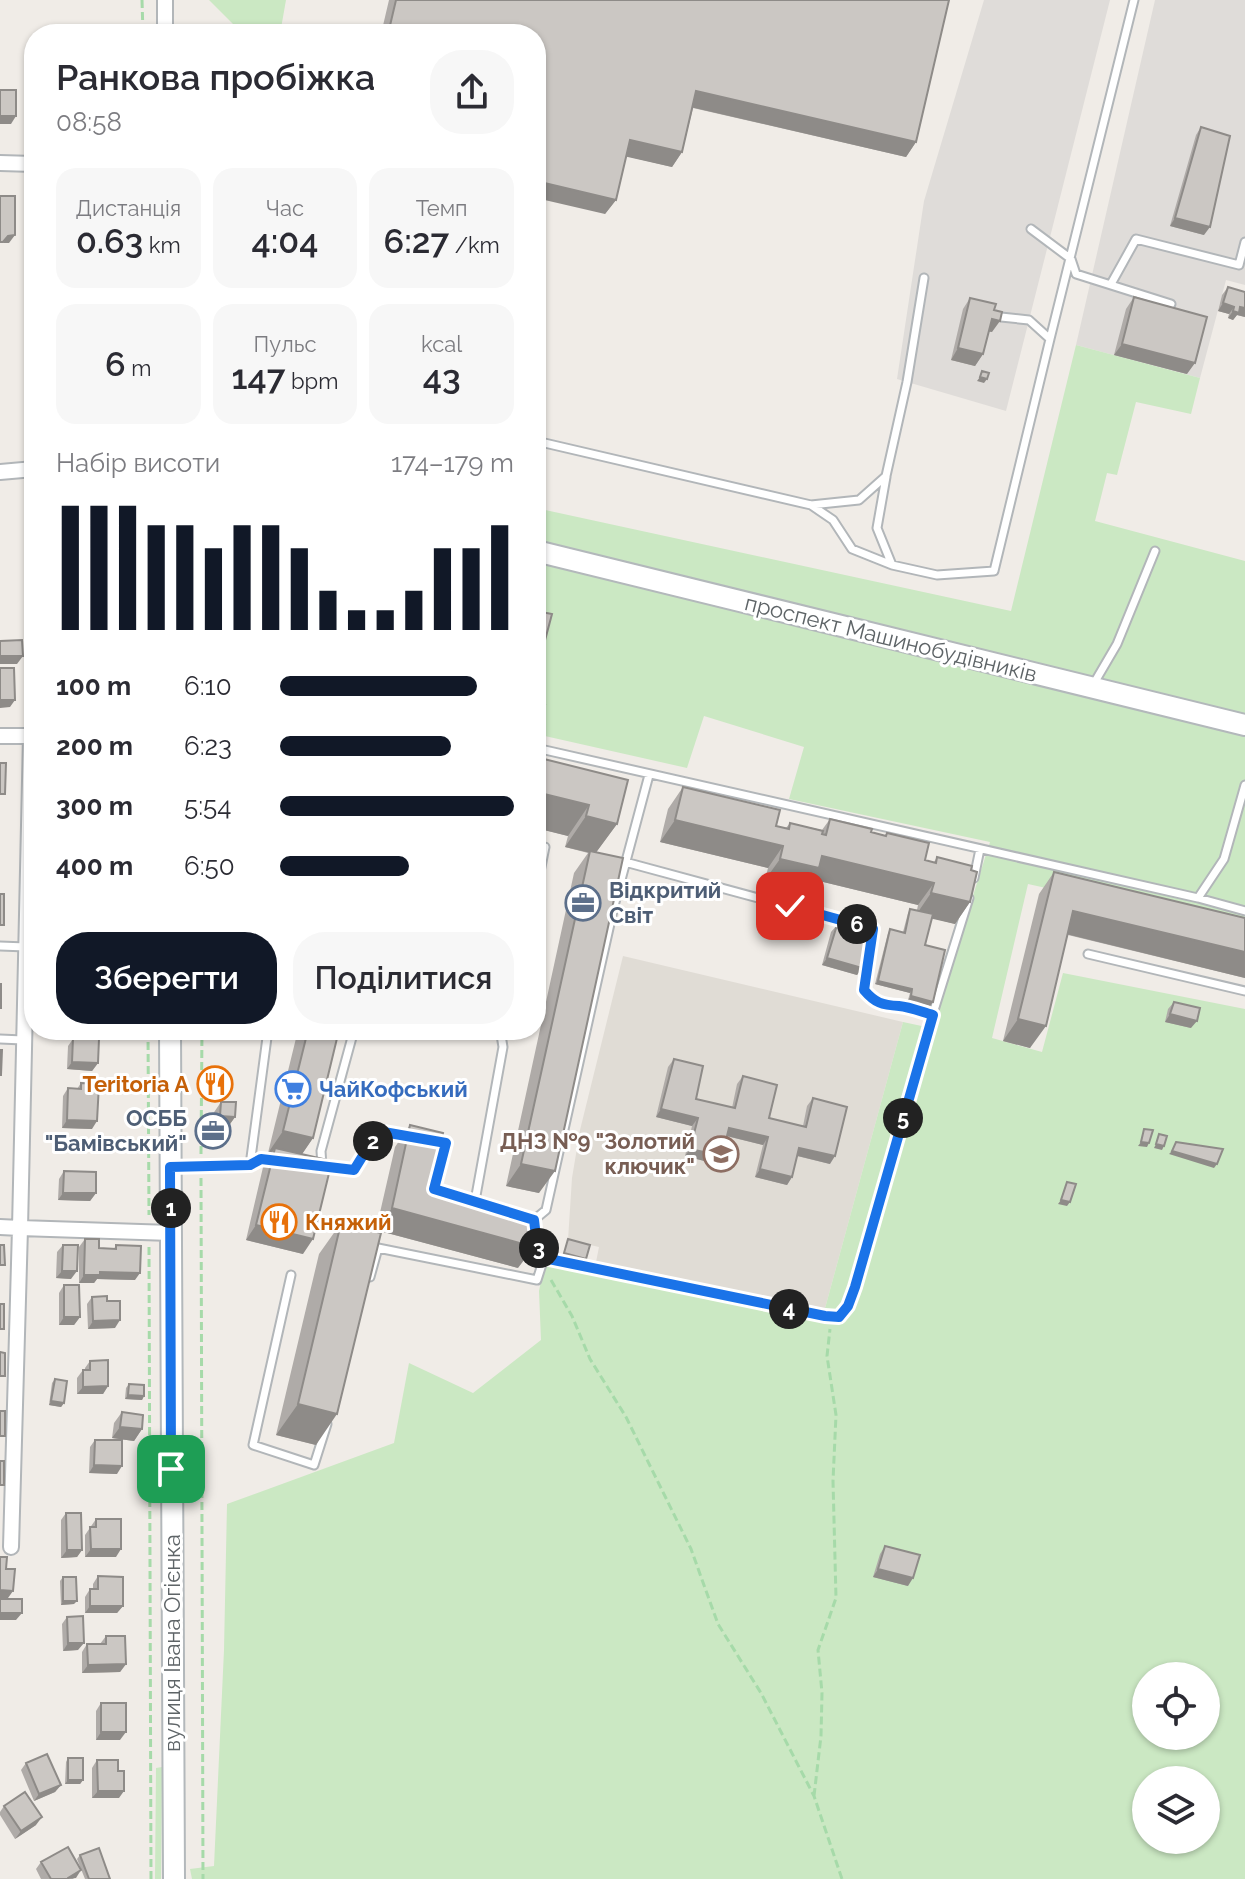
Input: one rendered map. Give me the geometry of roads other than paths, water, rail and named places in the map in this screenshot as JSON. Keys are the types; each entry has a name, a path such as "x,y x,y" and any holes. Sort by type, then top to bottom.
{"street":[{"path":"165,0 165,24"},
{"path":"0,163 24,164"},
{"path":"0,472 24,470"},
{"name":"проспект Машинобудівників","path":"546,553 1245,725"},
{"path":"0,736 24,736"},
{"path":"11,1547 25,1040"},
{"name":"вулиця Івана Огієнка","path":"170,1040 173,1825"},
{"path":"0,1227 171,1233"},
{"path":"173,1825 174,1879"},
{"path":"173,1825 183,1879"}],"lane":[{"path":"811,505 833,520 852,549 892,565 937,575 994,571 1134,0"},
{"path":"1031,229 1071,259 1076,274 1171,304"},
{"path":"1111,284 1136,239 1239,265 1245,242"},
{"path":"892,565 877,528 907,382 924,278"},
{"path":"1001,317 1029,320 1050,339"},
{"path":"546,443 811,505 859,500 886,476"},
{"path":"1091,687 1117,644 1155,551"},
{"path":"546,750 1245,911"},
{"path":"534,1220 546,1210 625,862 649,775"},
{"path":"1198,898 1224,859 1245,785"},
{"path":"973,880 980,849"},
{"path":"625,862 873,929 864,990 874,1001 888,1007 901,1006 933,1015"},
{"path":"544,1258 839,1317 848,1306 855,1287 970,896"},
{"path":"0,946 24,947"},
{"path":"1088,954 1245,991"},
{"path":"0,1039 24,1040"},
{"path":"250,1165 267,1040"},
{"path":"322,1167 321,1151 351,1040"},
{"path":"475,1201 503,1040"},
{"path":"307,1165 354,1170 378,1131 446,1143 434,1189 505,1211"},
{"path":"170,1167 250,1165 261,1159 276,1161"},
{"path":"519,1215 534,1220"},
{"path":"366,1290 378,1248 537,1280 544,1258 537,1245 534,1220"},
{"path":"291,1275 253,1445 314,1465 330,1415"}],"place":[{"name":"Відкритий Світ","path":"583,903"},
{"name":"Teritoria A","path":"215,1084"},
{"name":"ЧайКофський","path":"293,1089"},
{"name":"ОСББ \"Бамівський\"","path":"213,1131"},
{"name":"ДНЗ №9 \"Золотий ключик\"","path":"721,1154"},
{"name":"Княжий","path":"279,1222"}]}
